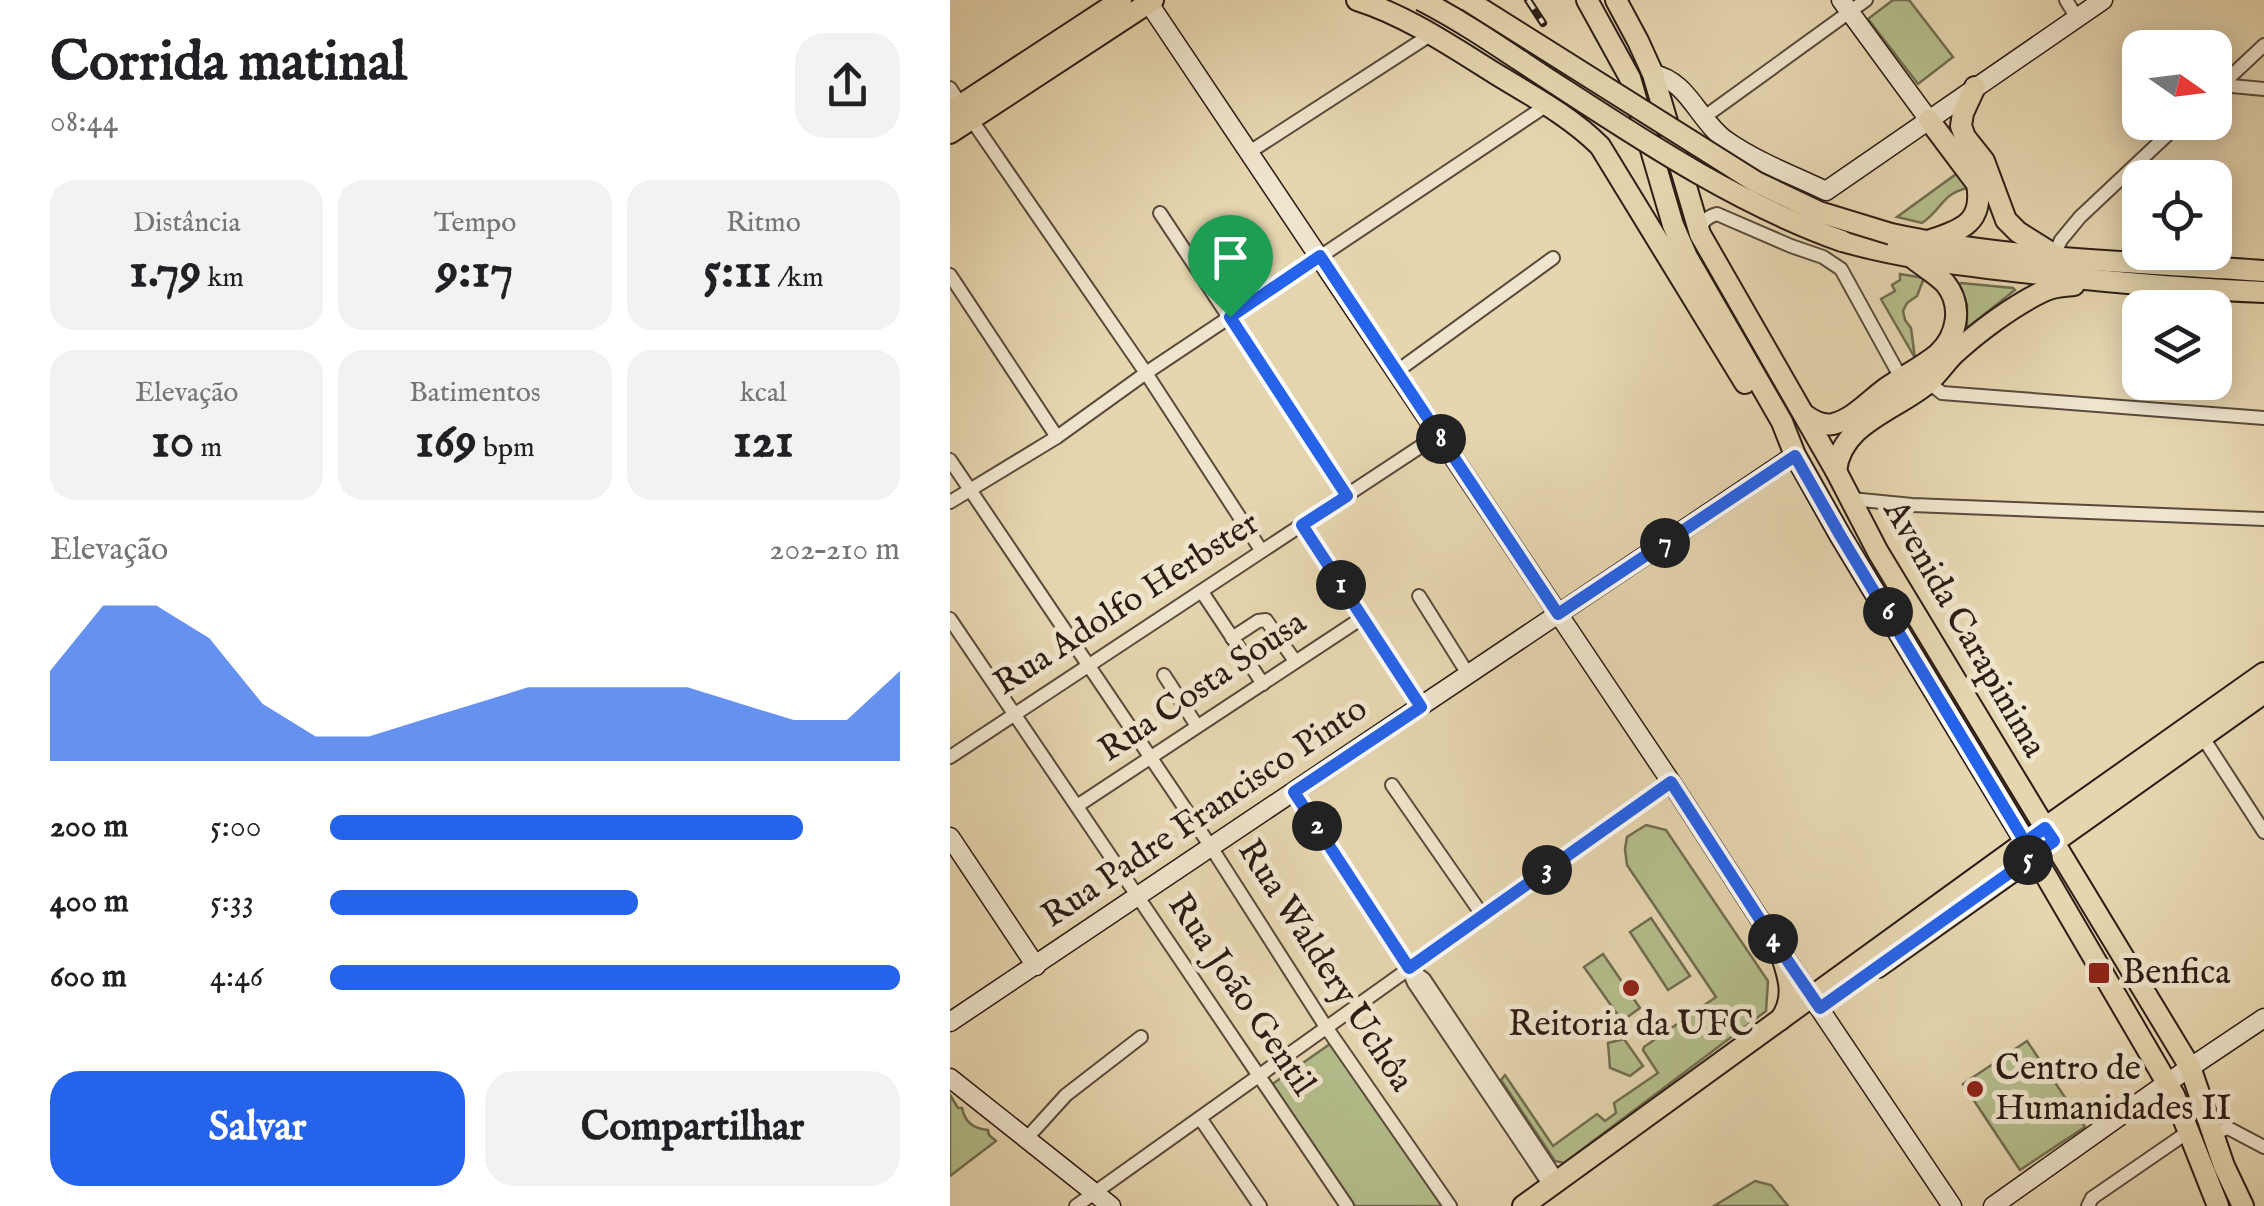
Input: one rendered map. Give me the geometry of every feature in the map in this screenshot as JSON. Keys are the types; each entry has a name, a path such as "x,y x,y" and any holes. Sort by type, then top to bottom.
{"main road":[{"path":"950,133 958,106 1121,0"},
{"path":"1357,0 1422,29 1588,133 1600,146 1779,439 1793,450"},
{"path":"1421,0 1744,199 1816,232 1887,243 1928,242 2264,271"},
{"path":"1467,0 1756,182 1887,243 1946,285 1957,316 1953,332 1941,350 1843,421 1824,424 1802,413"},
{"name":"Avenida Carapinima","path":"1587,0 1630,78 1673,225 1688,257 1782,422 1840,535 2167,1083 2218,1206"},
{"name":"Avenida Carapinima","path":"1616,0 1653,74 1700,234 1888,568 2190,1067 2212,1134 2243,1206"},
{"path":"958,106 1149,1"},
{"path":"1975,87 1963,113 1961,126 1966,137 1992,178 2006,220 2054,255"},
{"path":"1928,242 1962,228 1975,214 1979,196 1977,184 1929,120"},
{"path":"1912,258 2109,283 2264,292"},
{"path":"1836,470 1840,450 1853,432 1928,382 1985,328 2055,286 2109,283"},
{"path":"1523,1206 1551,1192 1817,1003 2197,729 2264,673"},
{"path":"2197,729 2254,707 2264,693"},
{"path":"1776,1024 1785,1014 1790,987 1780,951"},
{"path":"1551,1192 1776,1024 1817,1003"}],"street":[{"path":"1703,118 1845,6 1866,0"},
{"path":"2066,0 2077,18"},
{"path":"1653,74 1666,77 1683,90 1703,118 1726,140 1826,190 2104,0"},
{"path":"1149,1 1952,1206"},
{"path":"1845,6 1929,120"},
{"path":"1248,153 1424,39"},
{"path":"2232,75 2264,45"},
{"path":"2232,88 2264,89"},
{"path":"950,502 1058,437 1146,373 1547,105"},
{"path":"958,106 1146,373 1262,550"},
{"path":"2054,255 2080,217 2163,140"},
{"path":"1160,213 1347,496"},
{"path":"1700,234 1702,224 1717,214 1832,262 1847,278 1901,378"},
{"path":"1396,372 1553,258"},
{"path":"950,275 1058,437"},
{"path":"1928,382 1942,393 2264,418"},
{"name":"Rua Adolfo Herbster","path":"950,757 1438,435"},
{"name":"Rua Padre Francisco Pinto","path":"950,1022 1421,707 1793,450"},
{"name":"Rua Waldery Uchôa","path":"950,460 1152,758 1326,1027 1450,1206"},
{"path":"1850,499 1912,505 2264,518"},
{"path":"1302,525 1421,707"},
{"path":"1202,592 1262,684"},
{"path":"1418,596 1468,674"},
{"name":"Rua Costa Sousa","path":"1077,806 1362,618"},
{"name":"Rua João Gentil","path":"950,619 1347,1206"},
{"path":"1232,638 1266,620 1295,661"},
{"path":"1164,675 1197,726"},
{"path":"2197,729 2264,832"},
{"path":"1076,1206 1671,782"},
{"path":"1392,786 1483,916"},
{"path":"1294,792 1409,968 1422,977 1551,1192"},
{"path":"950,837 1036,966"},
{"path":"1994,1206 2264,1018"},
{"path":"1026,1139 1066,1095 1140,1037"},
{"path":"950,1078 1110,1206"},
{"path":"1200,1118 1260,1206"},
{"path":"2212,1134 2228,1128 2264,1147"},
{"path":"2088,1205 2092,1198 2188,1132"}],"green space":[{"path":"1893,0 1909,0 1953,57 1918,84 1868,19"},
{"path":"1959,172 1967,188 1946,198 1929,218 1922,223 1897,217"},
{"path":"1900,274 1924,278 1917,296 1903,311 1911,328 1915,358 1881,299 1895,291 1892,285 1900,280"},
{"path":"1961,283 2015,290 1967,328 1967,305"},
{"path":"1646,825 1666,830 1768,981 1766,1011 1564,1163 1555,1161 1501,1080 1505,1075 1553,1146 1597,1114 1605,1121 1616,1113 1614,1103 1658,1073 1644,1047 1716,997 1627,865 1627,837"},
{"path":"1651,918 1690,976 1668,990 1630,932"},
{"path":"1603,954 1640,1008 1622,1021 1584,967"},
{"path":"1624,1039 1643,1066 1630,1076 1610,1068 1608,1043"},
{"path":"2027,1041 2085,1127 2020,1170 1963,1084"},
{"path":"1330,1044 1443,1206 1355,1206 1271,1085"},
{"path":"950,1095 974,1127 988,1130 996,1141 950,1176"},
{"path":"1755,1181 1771,1185 1788,1206 1714,1206"}],"railway":[{"path":"1528,0 1543,23"}],"place":[{"name":"Benfica","path":"2099,973"},
{"name":"Reitoria da UFC","path":"1631,988"},
{"name":"Centro de Humanidades II","path":"1975,1089"}],"route":[{"path":"1320,256 1558,614 1795,456 2025,842 2045,828 2054,841 1820,1008 1671,782 1409,968 1294,792 1421,707 1302,525 1347,496 1230,317 1320,256"}]}
